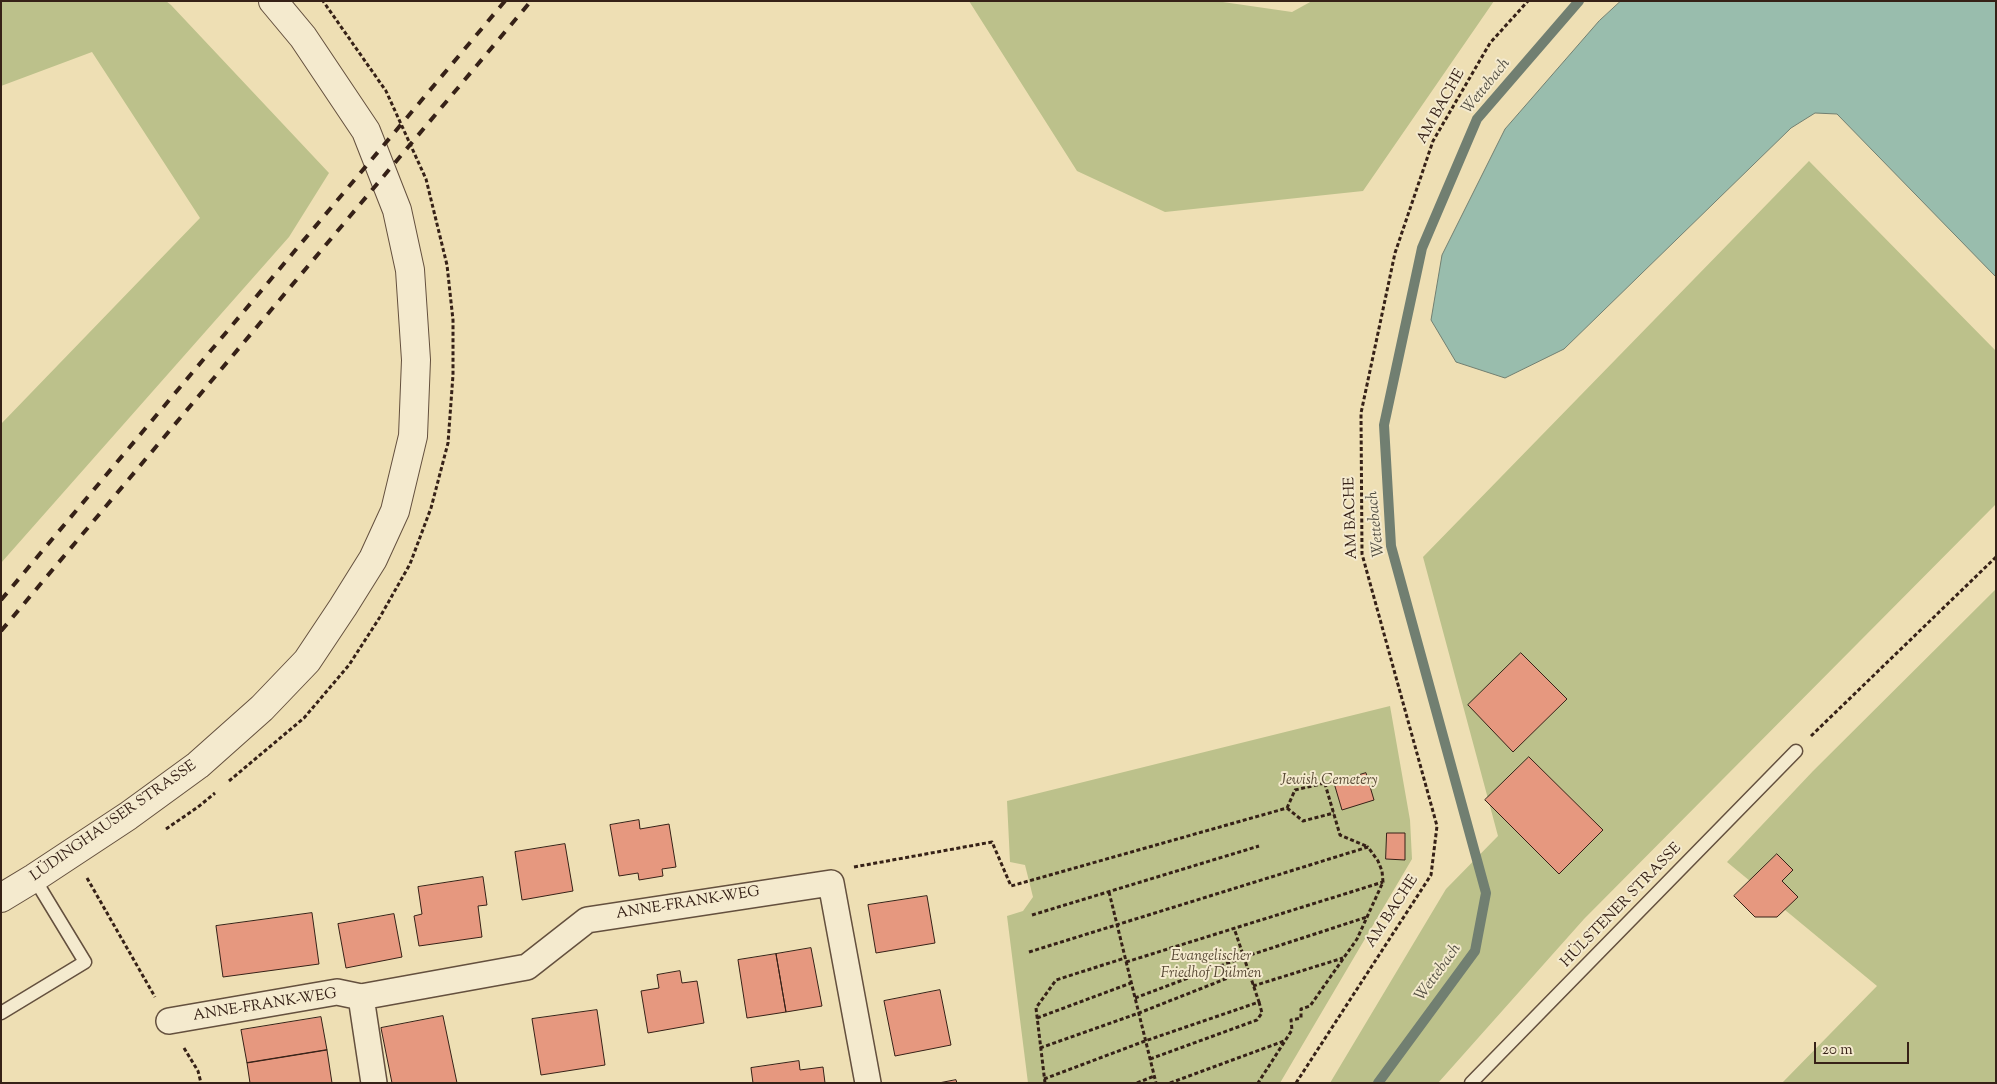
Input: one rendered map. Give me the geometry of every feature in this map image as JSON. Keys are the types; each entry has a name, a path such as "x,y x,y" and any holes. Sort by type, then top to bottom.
{"street":[{"name":"LÜDINGHAUSER STRASSE","path":"1,898 128,816 198,765 262,708 307,661 323,638 373,559 395,511 413,436 416,360 410,270 397,210 366,131 303,38 273,1"},
{"name":"ANNE-FRANK-WEG","path":"169,1022 337,992 361,997 527,967 587,920 831,883"},
{"path":"831,883 868,1083"},
{"path":"361,997 374,1083"}],"lane":[{"name":"HÜLSTENER STRASSE","path":"1471,1083 1796,751"},
{"path":"1,1013 85,962 34,878"}],"path":[{"path":"228,782 304,718 349,665 380,617 410,564 431,508 448,443 453,375 453,320 447,265 426,179 386,91 323,1"},
{"name":"AM BACHE","path":"1296,1083 1431,875 1437,826 1362,554 1361,413 1395,253 1433,141 1490,43 1528,1"},
{"path":"1796,751 1996,558"},
{"path":"1258,1083 1292,1030 1291,1020 1301,1018 1301,1009 1310,1006 1357,939 1383,882 1382,871 1378,861 1368,847 1340,835 1323,777"},
{"path":"1287,808 1295,790 1325,783"},
{"path":"159,834 198,807 221,788"},
{"path":"1287,808 1303,821 1334,813"},
{"path":"831,883 839,870 992,842 1010,886 1287,808"},
{"path":"1032,915 1259,846"},
{"path":"1029,952 1368,847"},
{"path":"48,902 95,874"},
{"path":"87,878 198,1071 202,1083"},
{"path":"1259,1002 1146,1041 1044,1081 1036,1008 1056,980 1383,882"},
{"path":"1109,892 1156,1083"},
{"path":"1135,998 1244,957 1367,917"},
{"path":"1150,1059 1257,1020 1262,1013 1234,928"},
{"path":"1253,986 1344,958"},
{"path":"1040,1048 1139,1013 1248,970"},
{"path":"1037,1018 1131,982"},
{"path":"1170,1083 1285,1041"},
{"path":"1137,1083 1154,1076"}],"green space":[{"path":"1,1 166,1 329,173 289,237 1,563 1,424 200,218 92,52 1,86"},
{"path":"969,1 1216,1 1292,12 1312,1 1494,1 1363,191 1165,212 1077,171"},
{"path":"1809,161 1996,351 1996,504 1584,919 1438,1083 1330,1083 1446,889 1498,836 1423,557"},
{"path":"1996,589 1996,1083 1782,1083 1877,986 1727,862 1813,771"},
{"name":"Evangelischer Friedhof Dülmen","path":"1390,706 1410,820 1412,859 1280,1083 1028,1083 1007,916 1023,911 1033,897 1025,865 1010,862 1007,801"}],"shaded area":[{"path":"1621,1 1996,1 1996,277 1837,114 1815,113 1791,128 1564,349 1505,378 1456,362 1431,320 1442,255 1505,129 1599,21"}],"building":[{"path":"1521,653 1567,699 1513,752 1468,705"},
{"path":"1529,757 1603,830 1559,874 1485,800"},
{"path":"1366,773 1374,800 1342,810 1334,783"},
{"path":"639,820 640,829 669,824 676,867 662,869 663,876 639,880 638,873 619,876 610,825"},
{"path":"1387,833 1405,833 1405,860 1386,859"},
{"path":"565,844 573,891 522,900 515,852"},
{"path":"1777,854 1793,870 1782,881 1798,897 1777,917 1755,917 1734,896"},
{"path":"483,877 487,905 478,906 482,937 419,946 414,916 422,914 418,887"},
{"path":"927,896 935,943 876,953 868,905"},
{"path":"312,913 319,964 223,977 216,926"},
{"path":"394,914 402,957 346,968 338,924"},
{"path":"811,948 822,1006 786,1012 776,954"},
{"path":"776,954 786,1012 747,1018 738,960"},
{"path":"680,971 682,983 697,981 704,1023 648,1033 641,991 659,988 657,975"},
{"path":"940,990 951,1045 895,1056 884,1001"},
{"path":"597,1010 605,1065 541,1075 532,1019"},
{"path":"443,1016 457,1083 392,1083 381,1028"},
{"path":"321,1017 327,1050 247,1063 241,1030"},
{"path":"327,1050 332,1083 250,1083 247,1063"},
{"path":"799,1061 800,1070 823,1067 825,1083 753,1083 751,1068"},
{"path":"956,1080 957,1083 939,1083"}],"waterway":[{"name":"Wettebach","path":"1378,1083 1475,951 1486,893 1391,546 1384,425 1422,248 1477,119 1579,1"}],"railway":[{"path":"1,600 505,1"},
{"path":"1,631 531,1"}],"park label":[{"name":"Jewish Cemetery","path":"1329,781"}]}
